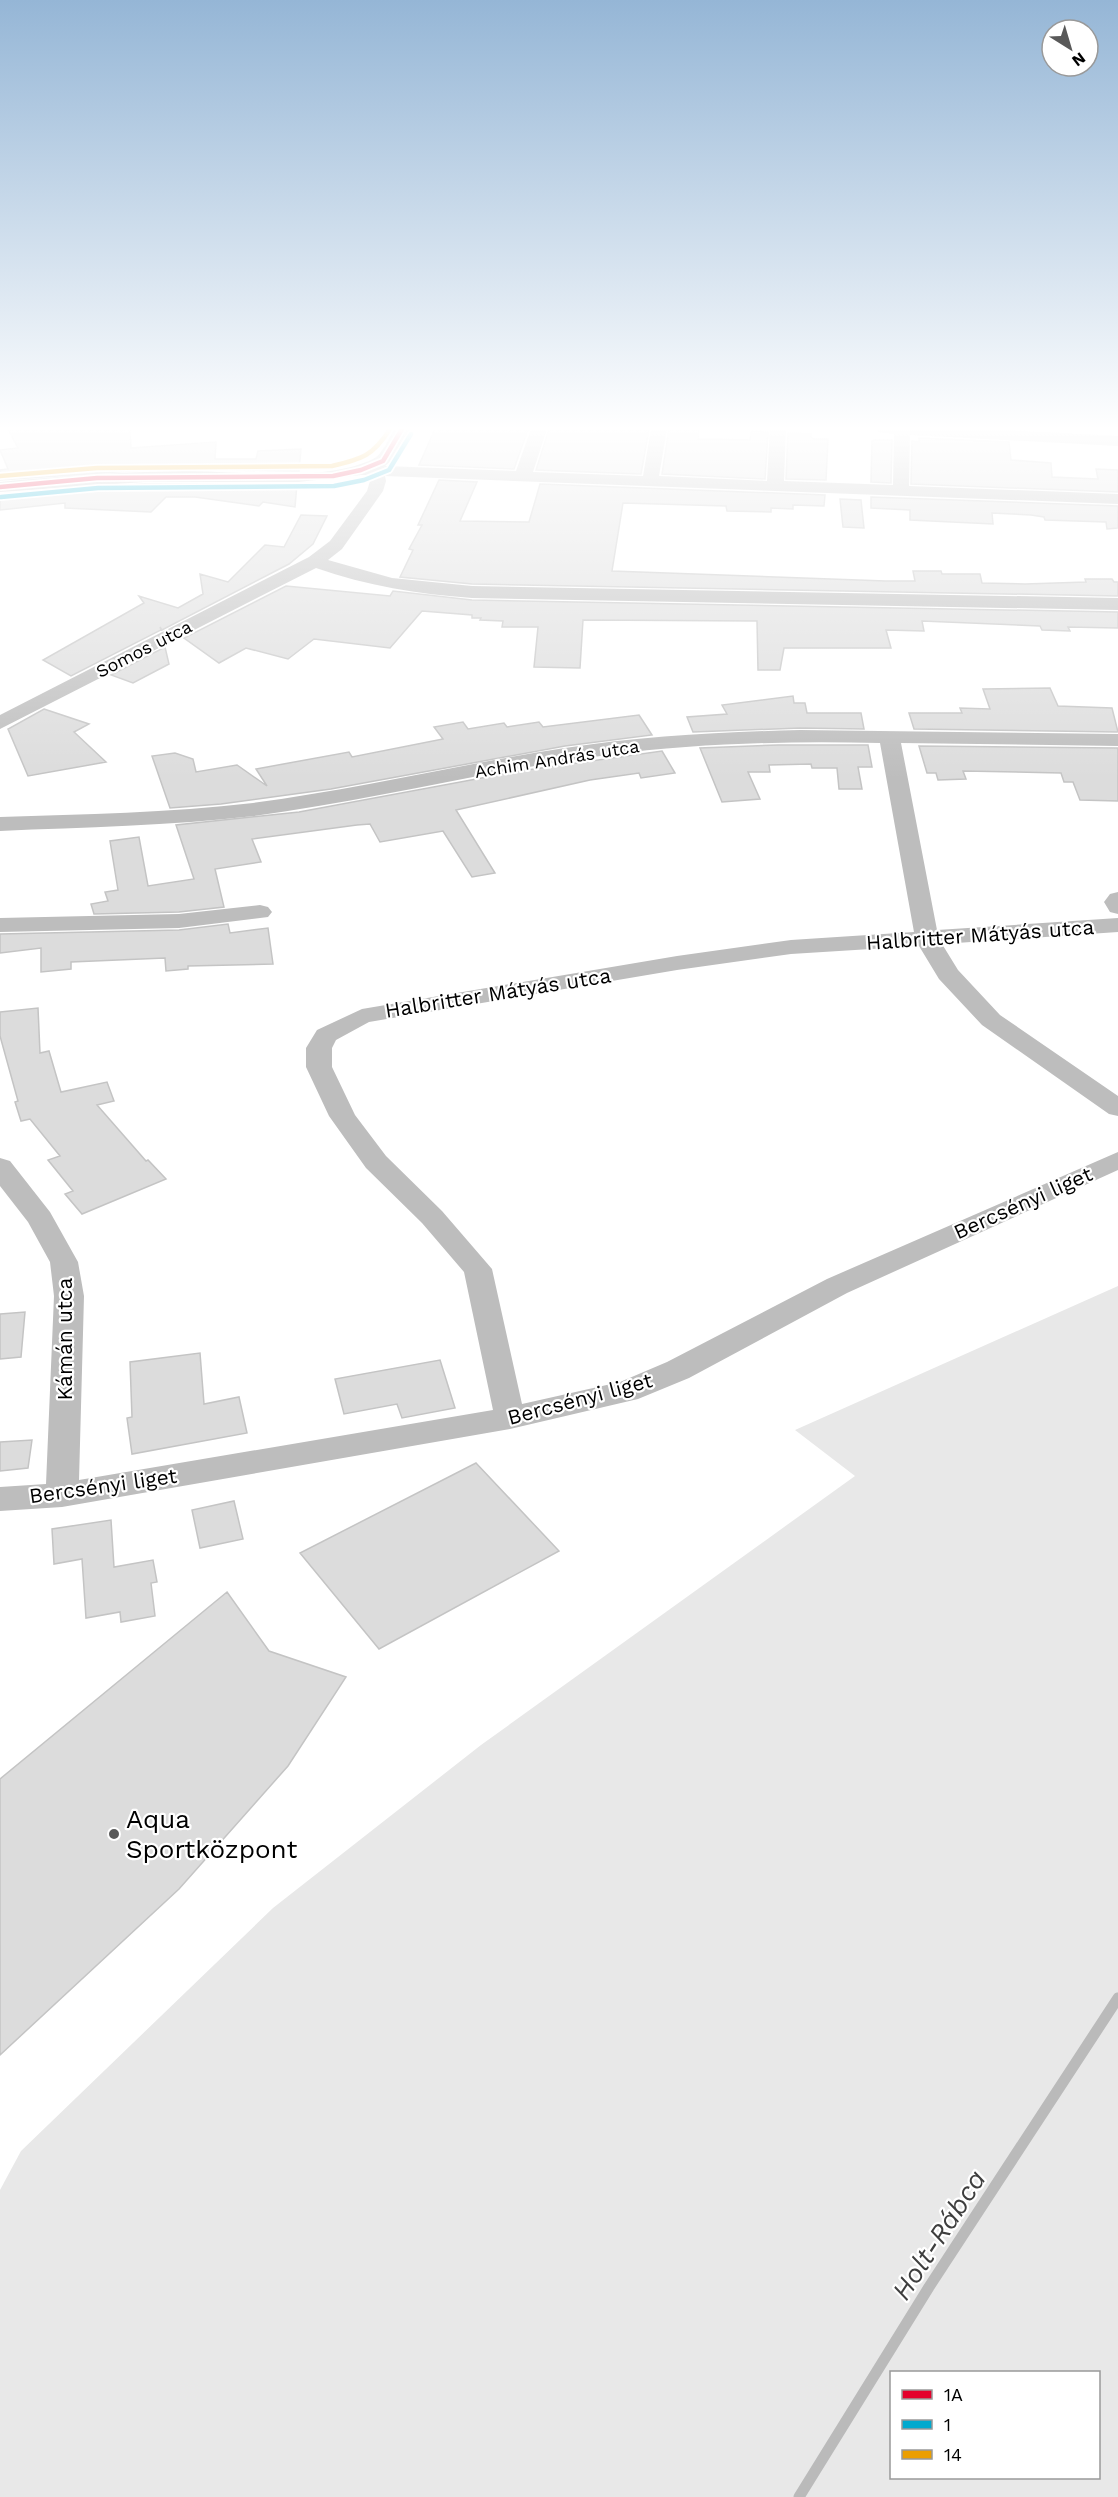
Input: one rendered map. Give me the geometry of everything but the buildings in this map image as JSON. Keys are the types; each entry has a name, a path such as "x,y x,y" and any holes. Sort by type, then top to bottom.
{"street":[{"name":"Somos utca","path":"0,723 315,561 335,546"},
{"path":"315,561 340,571 386,584 472,592 1118,604"},
{"path":"889,737 927,939 948,974 991,1020 1118,1108"},
{"name":"Achim András utca","path":"0,824 167,817 251,810 347,796 610,748 740,738 1118,740"},
{"name":"Halbritter Mátyás utca","path":"1118,898 1116,902 1118,907"},
{"path":"0,925 179,921 260,912"},
{"name":"Halbritter Mátyás utca","path":"510,1418 478,1269 432,1217 376,1162 342,1116 320,1066 319,1048 326,1035 362,1016 677,963 792,947 1118,925"},
{"name":"Bercsényi liget","path":"0,1499 62,1495 510,1418 627,1391 678,1370 837,1286 1118,1160"},
{"name":"Kámán utca","path":"0,1167 40,1218 64,1262 69,1296 62,1495"}],"shaded area":[{"path":"1118,1286 1118,2497 0,2497 0,2190 21,2151 273,1908 481,1745 855,1476 795,1430"}],"waterway":[{"name":"Holt-Rábca","path":"799,2497 929,2287 1118,1998"}],"place":[{"name":"Aqua Sportközpont","path":"114,1834"}]}
